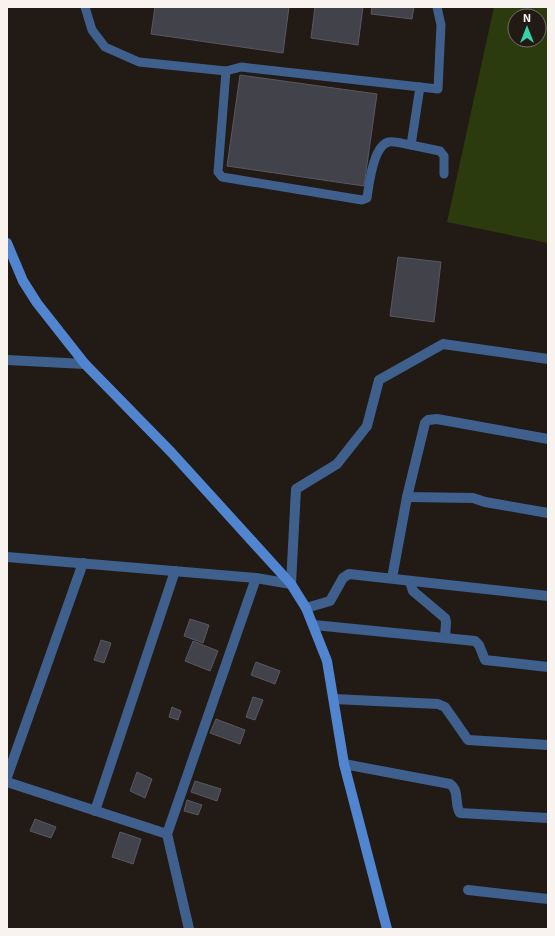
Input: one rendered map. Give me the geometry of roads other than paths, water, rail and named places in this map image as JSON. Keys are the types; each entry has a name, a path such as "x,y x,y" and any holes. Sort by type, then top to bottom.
{"street":[{"path":"7,242 23,281 37,303 85,364 172,453 292,584 306,608 327,661 344,764 387,929"},
{"path":"292,584 296,489 337,464 367,426 379,380 443,344 548,359"},
{"path":"7,360 85,364"},
{"path":"392,578 407,497 425,423 428,420 437,419 548,439"},
{"path":"407,497 473,498 486,502 548,513"},
{"path":"7,557 256,578 292,584"},
{"path":"7,777 83,563"},
{"path":"95,810 175,571"},
{"path":"306,608 330,602 343,578 349,574 392,578 410,582 548,596"},
{"path":"189,929 167,834 256,578"},
{"path":"410,582 413,591 445,618 444,638"},
{"path":"314,625 478,642 485,660 548,667"},
{"path":"334,699 438,704 444,707 468,740 548,745"},
{"path":"344,764 450,784 455,789 458,810 460,812 548,818"},
{"path":"7,782 167,834"},
{"path":"468,890 548,898"}],"lane":[{"path":"85,7 92,30 105,48 139,62 226,71 241,67 438,89 441,25 437,7"},
{"path":"226,71 218,172 222,177 362,200 367,198 375,160 380,147 388,142 440,151 444,156 444,174"},
{"path":"411,145 420,87"}]}
